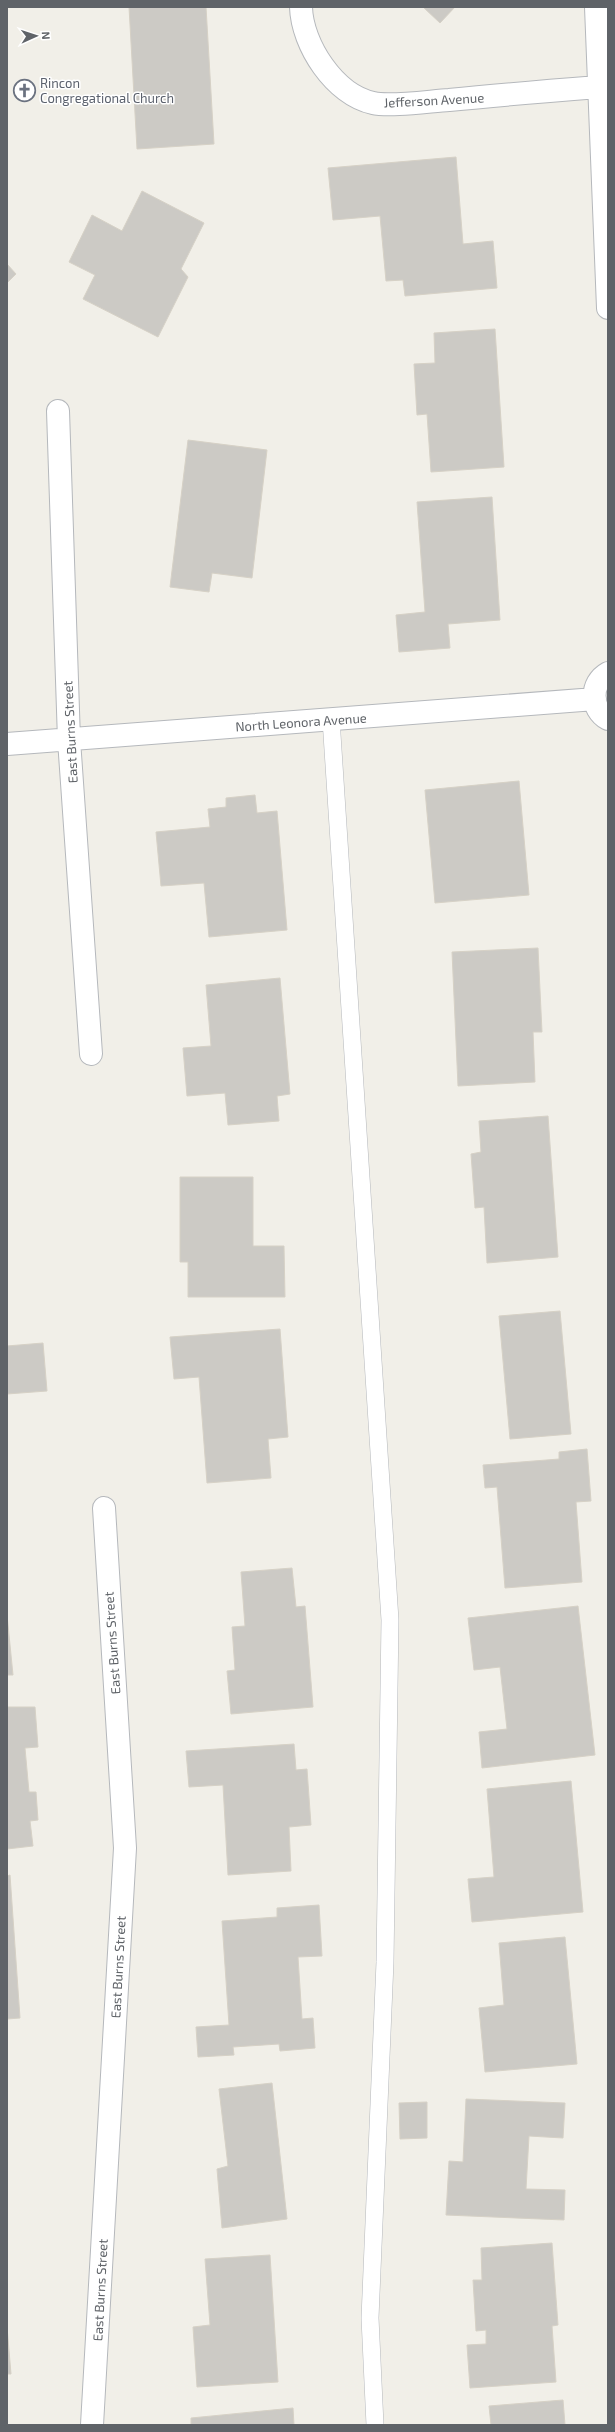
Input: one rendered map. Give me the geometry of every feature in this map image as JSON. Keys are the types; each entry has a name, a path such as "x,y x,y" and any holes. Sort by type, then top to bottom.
{"street":[{"name":"Jefferson Avenue","path":"301,7 309,41 324,70 350,93 373,103 423,102 598,87"},
{"path":"596,7 608,308"},
{"name":"East Burns Street","path":"58,410 69,740 91,1054"},
{"path":"608,673 600,679 596,686 595,699 598,711 608,719"},
{"name":"North Leonora Avenue","path":"7,744 595,699"},
{"name":"East Burns Street","path":"92,2425 125,1848 104,1508"}],"lane":[{"path":"331,720 390,1620 385,1962 370,2318 375,2425"}],"building":[{"path":"129,7 206,7 214,144 137,149"},
{"path":"423,7 455,7 440,23"},
{"path":"456,157 463,244 493,241 497,288 405,296 403,280 386,281 380,216 333,220 328,168"},
{"path":"142,191 204,223 181,269 188,277 158,337 83,299 95,275 69,262 92,215 122,231"},
{"path":"7,264 16,274 7,283"},
{"path":"495,329 504,467 431,472 427,414 417,415 414,364 435,363 434,333"},
{"path":"188,440 267,450 252,578 212,573 209,592 170,587"},
{"path":"492,497 500,620 448,624 450,648 399,652 396,615 425,612 417,502"},
{"path":"519,781 529,895 435,903 425,790"},
{"path":"255,795 257,813 277,811 287,930 209,937 204,883 161,886 156,832 210,827 208,809 226,807 226,798"},
{"path":"538,948 542,1032 533,1032 535,1082 458,1086 452,952"},
{"path":"280,978 290,1094 277,1096 279,1121 228,1125 225,1093 187,1096 183,1048 211,1046 206,985"},
{"path":"548,1116 558,1257 487,1263 484,1207 475,1208 471,1154 481,1152 479,1121"},
{"path":"180,1177 253,1177 253,1246 284,1246 285,1297 188,1297 188,1262 180,1262"},
{"path":"560,1311 571,1434 510,1439 499,1316"},
{"path":"280,1329 288,1437 268,1439 271,1478 207,1483 199,1377 174,1379 170,1337"},
{"path":"43,1343 47,1391 7,1394 7,1346"},
{"path":"587,1449 591,1501 576,1502 582,1582 505,1588 497,1487 485,1488 483,1465 559,1459 559,1452"},
{"path":"292,1568 296,1607 305,1606 313,1707 231,1714 227,1671 235,1670 232,1627 245,1626 241,1572"},
{"path":"578,1606 595,1755 482,1768 479,1732 507,1729 500,1667 474,1670 468,1618"},
{"path":"7,1615 13,1675 7,1675"},
{"path":"7,1707 35,1707 38,1747 25,1748 29,1792 36,1792 38,1820 30,1821 33,1846 7,1849"},
{"path":"294,1744 296,1770 307,1769 311,1825 289,1827 291,1871 228,1875 223,1785 189,1787 186,1751"},
{"path":"571,1781 583,1912 472,1922 468,1879 494,1877 487,1789"},
{"path":"10,1875 20,2018 7,2019 7,1876"},
{"path":"319,1905 322,1956 298,1957 302,2019 313,2018 315,2048 280,2051 279,2044 233,2047 234,2055 198,2057 196,2027 229,2025 222,1921 277,1917 277,1908"},
{"path":"565,1937 577,2064 485,2072 479,2008 504,2005 499,1943"},
{"path":"272,2083 287,2219 222,2228 217,2169 228,2166 219,2089"},
{"path":"466,2099 565,2103 563,2138 529,2136 526,2189 565,2190 564,2220 446,2215 449,2161 463,2162"},
{"path":"427,2102 427,2138 400,2139 399,2103"},
{"path":"552,2243 558,2325 552,2326 556,2382 470,2388 467,2345 486,2344 486,2330 476,2331 473,2280 482,2280 481,2248"},
{"path":"270,2255 278,2382 197,2387 193,2327 210,2325 205,2259"},
{"path":"7,2327 11,2374 7,2374"},
{"path":"563,2400 565,2425 491,2425 489,2406"},
{"path":"293,2408 294,2425 191,2425 191,2418"}],"place":[{"name":"Rincon Congregational Church","path":"25,90"}]}
